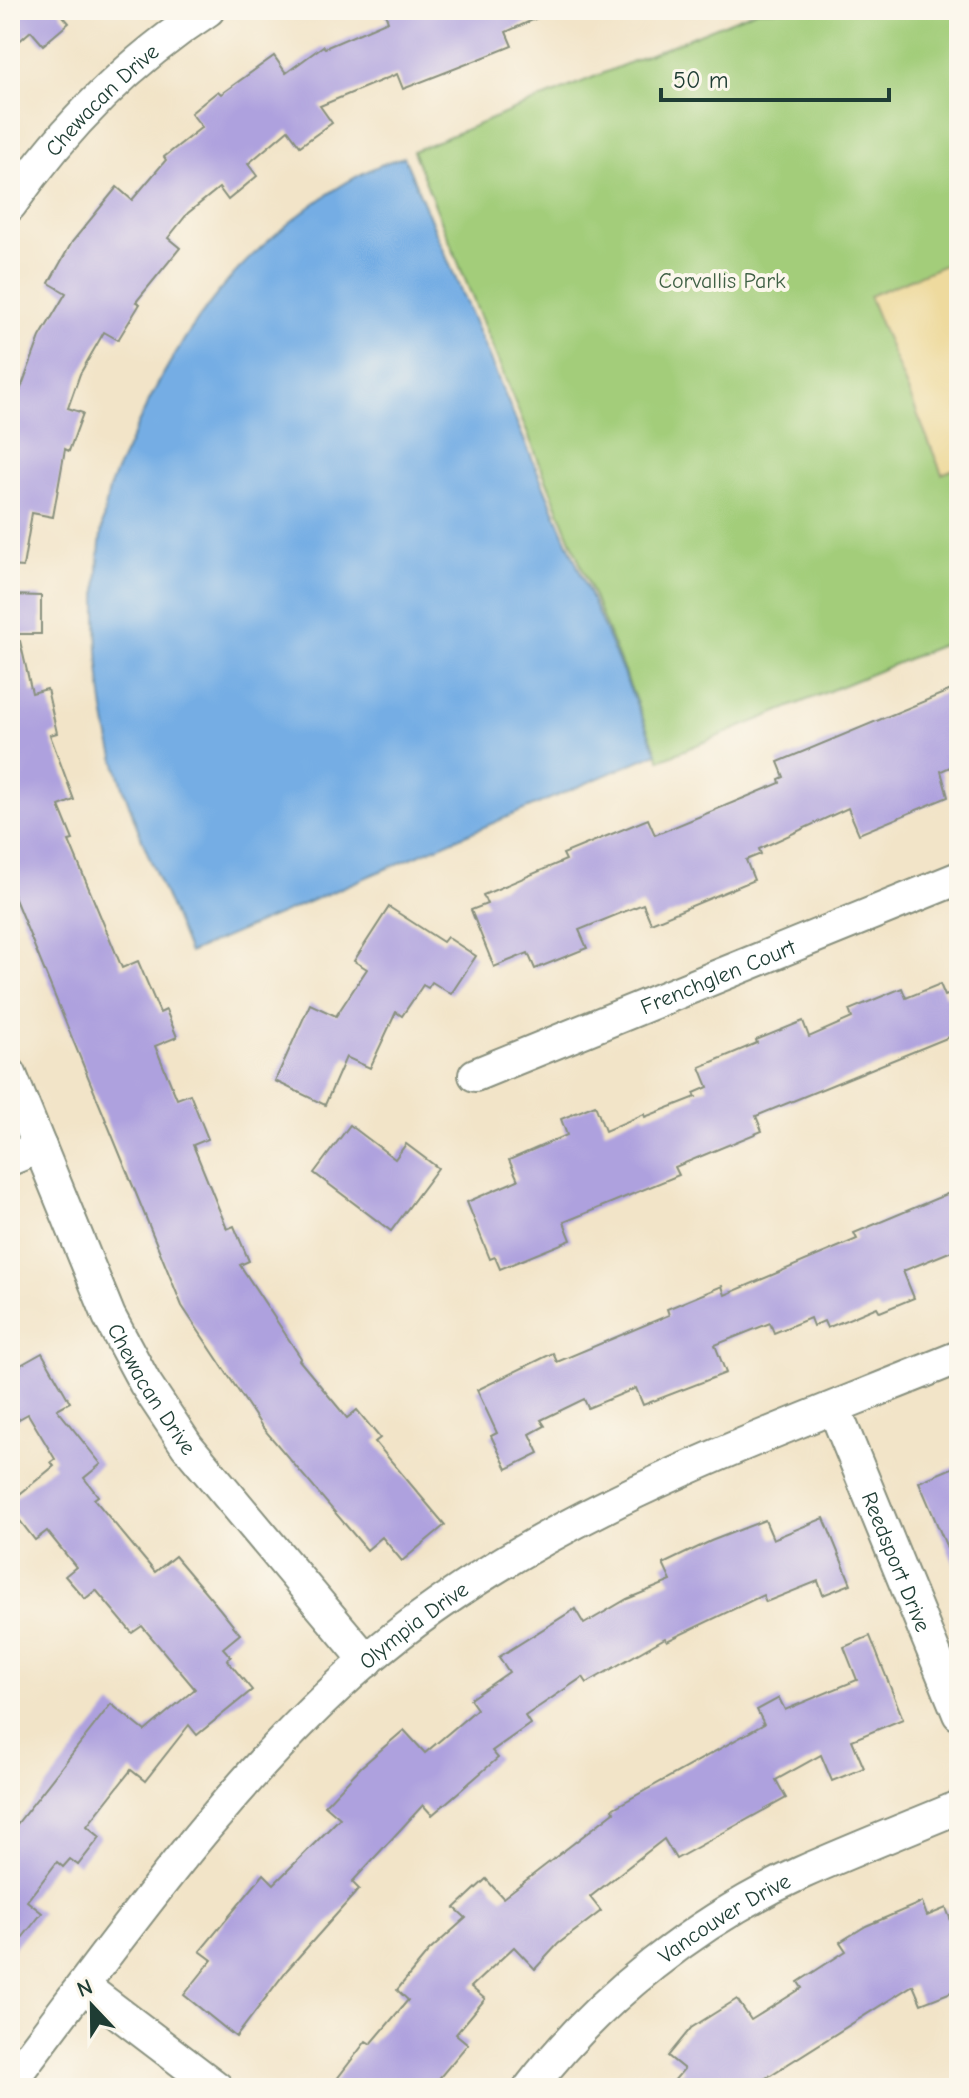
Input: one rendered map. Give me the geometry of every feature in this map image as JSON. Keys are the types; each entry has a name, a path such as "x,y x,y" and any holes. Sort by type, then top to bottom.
{"street":[{"name":"Chewacan Drive","path":"10,205 71,127 125,73 208,10"},
{"name":"Frenchglen Court","path":"475,1075 959,878"},
{"name":"Chewacan Drive","path":"10,1074 109,1316 145,1383 187,1446 367,1661"},
{"path":"10,1159 40,1147"},
{"name":"Olympia Drive","path":"10,2082 238,1787 296,1726 367,1661 467,1586 537,1541 630,1493 959,1357"},
{"name":"Reedsport Drive","path":"834,1408 959,1714"},
{"name":"Vancouver Drive","path":"530,2088 598,2013 660,1959 727,1913 798,1874 959,1807"},
{"path":"83,1986 217,2088"}],"green space":[{"name":"Corvallis Park","path":"758,10 959,10 959,638 660,760 413,151"}],"sand":[{"path":"959,259 959,467 942,474 869,296"}],"water":[{"path":"404,157 657,753 189,953 125,792 104,710 97,614 100,548 109,490 160,380 184,339 228,281 286,226 333,191 357,176"}],"building":[{"path":"10,10 58,10 69,23 43,45 31,31 10,49"},
{"path":"384,10 555,10 506,32 512,46 403,89 397,74 320,106 332,123 300,146 288,130 248,164 257,176 228,200 219,188 188,213 168,238 180,248 136,302 140,304 118,340 104,332 80,374 68,408 83,413 69,451 65,449 53,517 32,513 23,567 10,566 10,396 17,399 40,337 66,293 49,283 72,242 117,187 132,200 166,160 164,157 202,127 191,113 218,91 221,94 274,56 286,73 323,46 325,48 388,21"},
{"path":"10,595 41,596 41,634 10,634"},
{"path":"20,641 32,693 47,689 57,733 50,735 74,800 59,806 73,840 69,841 122,968 138,961 160,1013 166,1010 177,1037 155,1046 177,1099 190,1094 208,1139 193,1145 227,1229 234,1226 249,1261 240,1265 301,1358 299,1360 347,1418 357,1410 380,1438 375,1442 445,1525 402,1561 382,1537 367,1550 263,1428 182,1306 10,887 10,642"},
{"path":"951,690 959,710 959,763 941,771 948,797 859,834 848,808 759,849 761,854 746,860 754,880 651,923 643,904 579,930 587,948 535,969 528,953 494,967 471,910 487,904 483,895 566,860 563,854 648,819 655,835 780,783 779,779 784,777 778,762"},
{"path":"389,907 443,942 447,937 476,956 451,994 432,982 428,988 423,985 402,1016 396,1012 370,1068 346,1057 325,1105 275,1081 310,1004 336,1016 367,969 354,961"},
{"path":"940,984 945,996 959,991 959,1033 756,1116 762,1131 675,1167 679,1175 564,1222 571,1240 500,1269 495,1257 490,1259 467,1202 518,1180 509,1160 567,1135 561,1119 595,1105 605,1131 644,1114 645,1117 696,1097 694,1093 708,1087 700,1067 757,1043 756,1040 803,1021 809,1037 852,1018 849,1010 902,988 906,998"},
{"path":"350,1125 395,1159 406,1144 438,1168 391,1231 314,1173"},
{"path":"959,1189 959,1248 903,1271 914,1298 880,1312 877,1307 827,1328 824,1321 813,1326 810,1318 774,1333 770,1323 715,1345 726,1373 643,1405 636,1388 588,1408 584,1399 541,1420 545,1426 530,1434 539,1453 507,1469 491,1436 497,1433 477,1390 553,1353 557,1362 669,1315 667,1309 722,1286 725,1295 857,1239 854,1233"},
{"path":"42,1353 70,1402 57,1409 101,1464 84,1478 98,1496 94,1499 155,1572 175,1556 219,1608 240,1634 223,1648 231,1657 227,1660 252,1690 197,1735 189,1725 145,1781 131,1770 87,1826 100,1837 78,1865 70,1859 63,1867 57,1862 27,1901 42,1913 10,1953 10,1833 111,1704 145,1731 195,1689 142,1626 132,1633 96,1590 85,1599 65,1576 76,1567 47,1531 35,1540 10,1508 10,1502 54,1466 51,1462 55,1459 28,1414 10,1424 10,1371"},
{"path":"959,1465 959,1576 919,1482"},
{"path":"824,1518 851,1584 823,1595 818,1581 766,1602 763,1595 667,1641 665,1638 587,1683 583,1677 525,1716 530,1724 492,1751 498,1758 432,1815 423,1805 352,1882 359,1889 287,1970 236,2037 184,1995 212,1960 200,1951 264,1874 274,1884 340,1818 325,1805 361,1767 404,1730 425,1753 477,1709 470,1699 509,1672 499,1657 575,1609 584,1624 627,1599 671,1581 663,1564 711,1541 765,1520 773,1539"},
{"path":"870,1636 903,1719 852,1740 864,1768 832,1781 821,1755 776,1780 786,1798 676,1859 664,1839 590,1897 601,1911 558,1944 535,1969 514,1947 471,1987 485,1999 456,2034 468,2044 431,2088 330,2088 366,2041 371,2044 408,2000 397,1990 429,1951 466,1918 455,1908 486,1879 503,1898 614,1812 612,1809 764,1724 757,1710 779,1698 785,1710 857,1680 844,1647"},
{"path":"922,1902 927,1916 946,1908 952,1923 959,1920 959,1989 921,2004 913,1985 750,2088 668,2088 684,2069 668,2056 691,2028 737,1999 751,2020 802,1988 798,1982 846,1951 840,1942 866,1926"}]}
